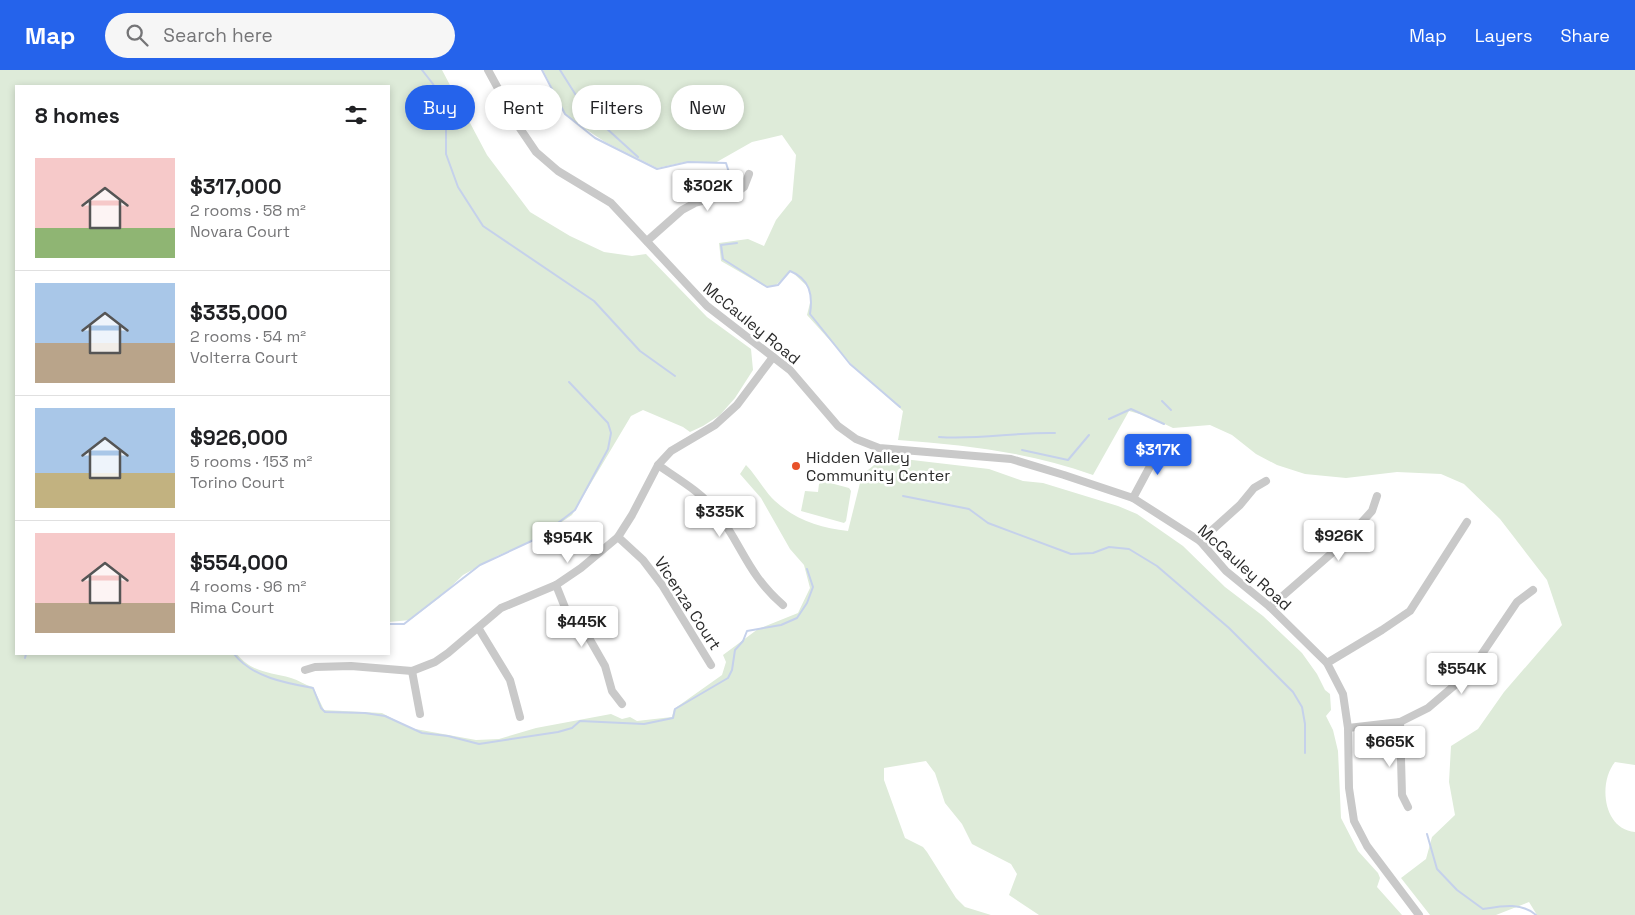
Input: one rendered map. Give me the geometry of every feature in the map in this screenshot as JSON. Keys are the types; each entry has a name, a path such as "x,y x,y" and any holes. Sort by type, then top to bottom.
{"street":[{"name":"McCauley Road","path":"488,70 518,127 536,152 558,171 611,203 707,306 790,370 838,426 868,444 897,450 1011,460 1133,498 1200,541 1226,571 1270,608 1327,663 1343,694 1348,728 1349,788 1354,820 1367,846 1420,915"},
{"path":"647,241 682,210 696,203 737,192 744,187 749,174"},
{"path":"304,670 315,666 351,666 412,670 435,662 479,628 501,608 556,585 582,568 618,537 632,515 658,465 671,451 715,425 737,405 774,357"},
{"path":"1133,498 1155,457 1167,442"},
{"path":"658,465 694,489 715,510 752,571 768,592 783,605"},
{"path":"1200,541 1240,505 1254,488 1266,481"},
{"path":"1270,608 1340,546 1372,511 1377,496"},
{"path":"1327,663 1382,630 1410,610 1467,522"},
{"name":"Vicenza Court","path":"618,537 643,560 657,579 695,635 711,665"},
{"path":"556,585 566,610 589,638 605,666 612,691 622,704"},
{"path":"1348,728 1400,722 1428,708 1469,673 1517,602 1533,590"},
{"path":"479,628 510,680 520,717"},
{"path":"412,670 420,714"},
{"path":"1400,722 1402,795 1408,807"}],"green space":[{"path":"0,70 442,70 450,85 405,85 405,130 474,130 487,155 530,212 570,236 604,252 632,256 646,254 707,317 751,349 753,370 735,398 720,415 690,432 683,427 643,410 631,416 572,515 535,540 497,556 463,575 439,598 410,620 390,622 390,85 15,85 15,655 238,655 255,668 294,679 313,687 324,710 382,713 410,728 476,740 499,739 536,728 611,714 622,719 630,717 637,721 672,717 674,709 722,675 726,662 723,655 758,629 798,613 810,588 804,565 790,549 761,498 740,474 746,465 771,497 783,508 809,522 828,528 848,531 862,475 879,461 895,458 989,469 1023,481 1043,483 1118,506 1137,514 1183,546 1225,587 1263,616 1302,653 1317,674 1325,690 1330,694 1331,710 1326,716 1333,730 1338,751 1341,818 1358,851 1378,873 1380,878 1377,887 1402,915 1039,915 1009,895 1017,874 1011,864 972,844 962,824 945,803 935,773 926,761 884,768 884,780 905,838 923,847 956,898 965,907 991,915 0,915"},
{"path":"543,70 1635,70 1635,765 1615,762 1606,781 1605,793 1610,814 1616,823 1624,829 1635,832 1635,915 1537,915 1529,902 1496,915 1430,915 1401,878 1426,859 1432,837 1455,815 1449,782 1451,746 1478,729 1504,692 1562,625 1547,580 1500,519 1464,484 1441,474 1397,472 1346,478 1305,474 1277,465 1256,454 1232,435 1210,425 1173,428 1150,417 1129,411 1093,475 1021,455 948,444 898,440 903,411 854,367 807,315 811,299 809,288 791,271 775,286 764,286 721,261 719,243 748,239 764,246 776,220 792,200 796,155 782,135 752,142 715,163 685,162 657,168 605,142 587,130 661,130 661,85 572,85 572,120 566,116 562,108 562,85 550,85"},
{"path":"823,481 849,488 851,491 846,521 844,523 801,511 805,491 818,492 819,484"}],"waterway":[{"path":"422,70 433,84 446,116 446,154 458,187 483,226 594,301 640,351 675,376"},
{"path":"542,70 565,114 595,138 657,169 688,162 726,163 733,185"},
{"path":"560,70 584,108 638,157"},
{"path":"737,243 721,245 723,259 767,287 778,285 790,271 802,278 809,288 811,300 810,314 850,364 900,407"},
{"path":"390,624 404,624 480,565 538,538 575,510 608,449 611,433 608,423 569,382"},
{"path":"1162,401 1171,410"},
{"path":"1109,419 1131,409 1164,424"},
{"path":"939,437 968,438 1055,433"},
{"path":"1022,450 1068,460 1089,435"},
{"path":"903,496 969,509 988,523 1071,554 1093,553 1109,547 1129,549 1157,566 1229,628 1293,692 1302,707 1305,724 1305,753"},
{"path":"235,655 241,662 260,674 291,684 313,688 321,708 325,712 365,713 385,716 422,733 448,736 479,744 558,732 572,728 580,721 644,724 673,718 675,709 728,678 732,670 735,650 743,641 747,631 781,625 797,618 807,603 813,587 807,569"},
{"path":"1427,834 1437,869 1457,890 1483,909 1511,906 1524,908 1536,915"}],"place":[{"name":"Hidden Valley Community Center","path":"796,466"}]}
